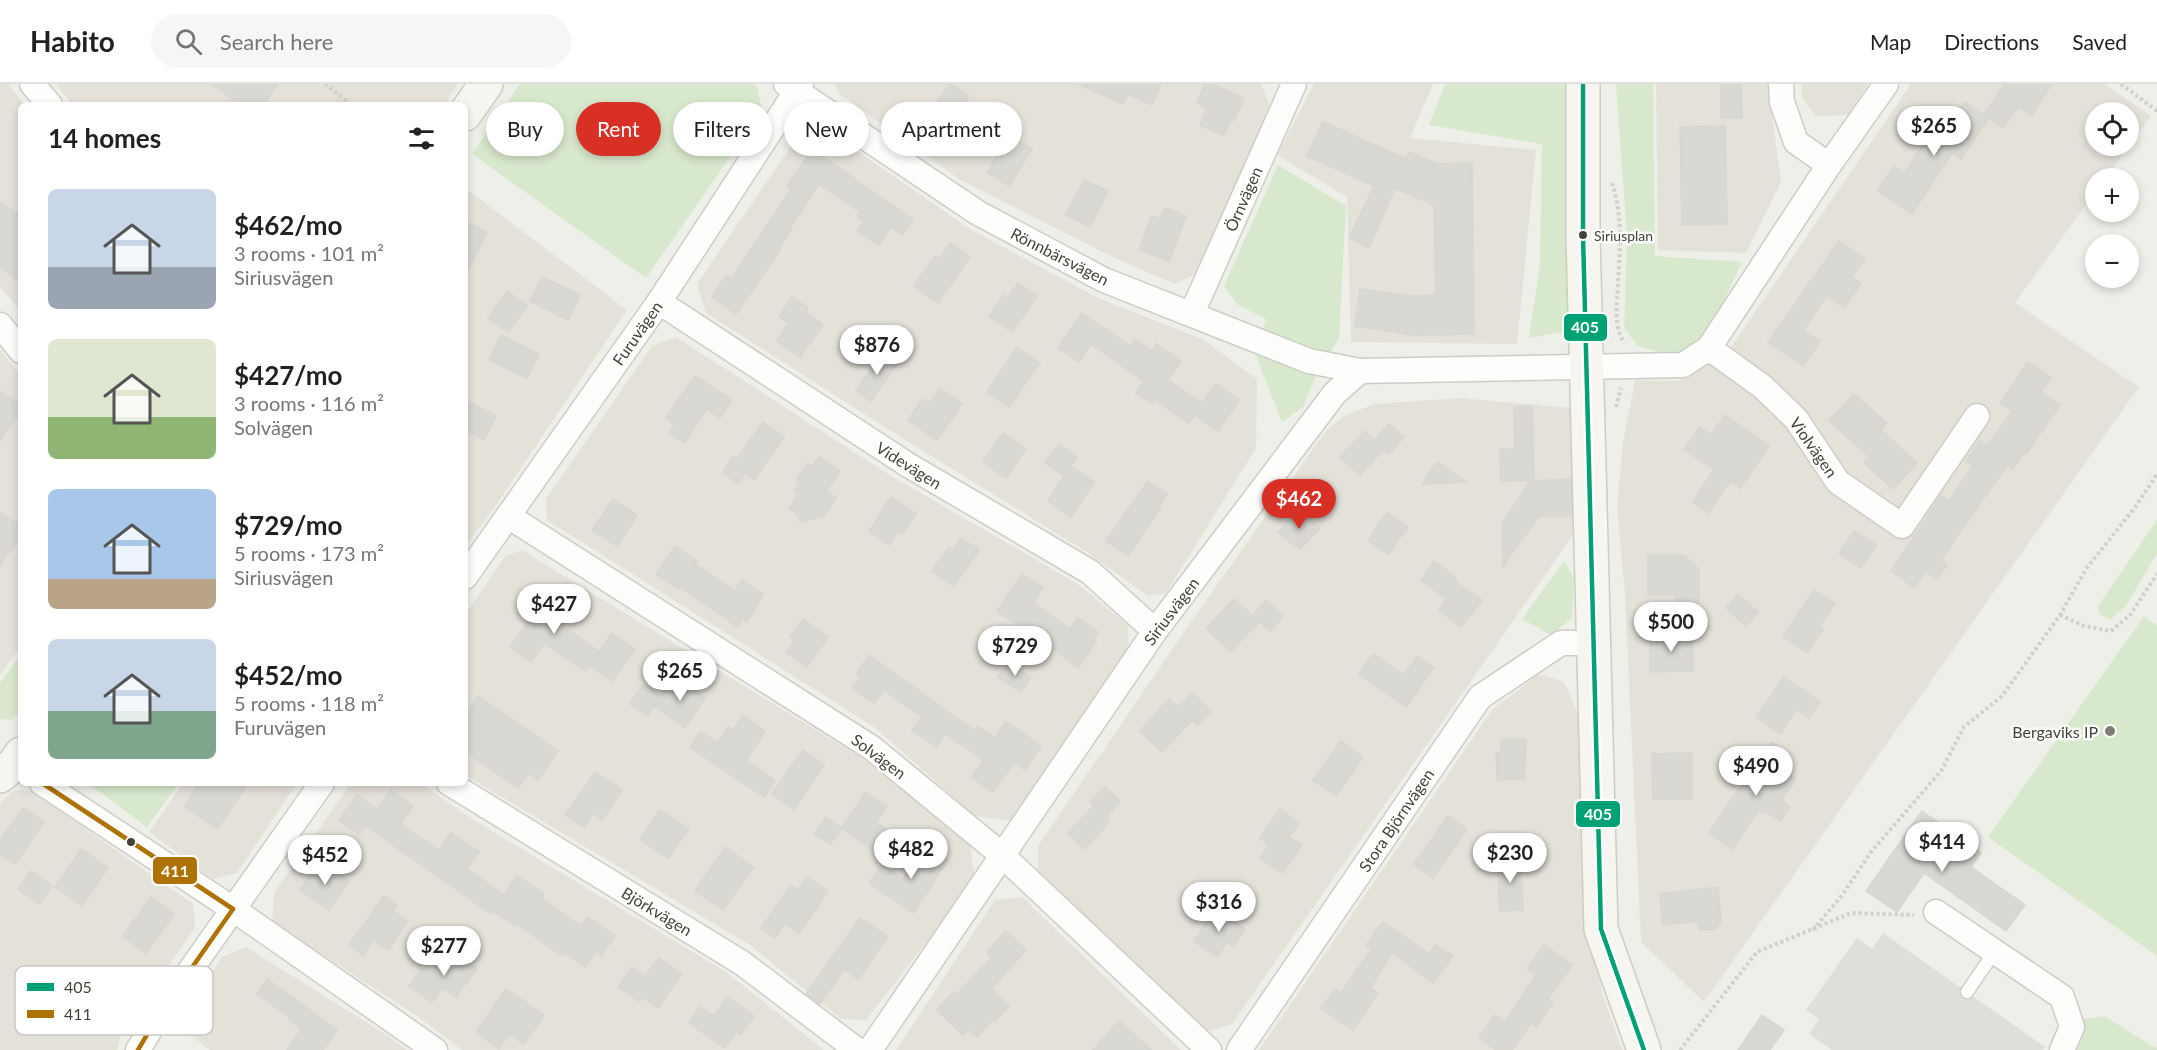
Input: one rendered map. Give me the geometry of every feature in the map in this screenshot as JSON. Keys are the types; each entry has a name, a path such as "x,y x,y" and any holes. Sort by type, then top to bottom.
{"main road":[{"path":"468,110 486,84"},
{"path":"1583,84 1583,234 1601,928 1644,1050"}],"street":[{"path":"32,84 47,102"},
{"name":"Örnvägen","path":"1192,314 1293,84"},
{"path":"1781,84 1782,102 1796,142 1829,165"},
{"path":"1360,371 1683,365 1709,348 1829,165 1886,84"},
{"name":"Rönnbärsvägen","path":"794,87 978,213 1104,280 1309,361 1360,371"},
{"name":"Furuvägen","path":"468,574 659,302 794,87"},
{"name":"Videvägen","path":"659,302 908,465 1090,572 1155,632"},
{"path":"0,325 18,347"},
{"name":"Violvägen","path":"1709,348 1763,387 1796,419 1838,482 1902,526 1977,416"},
{"name":"Siriusvägen","path":"870,1050 1155,632 1335,393 1360,371"},
{"name":"Solvägen","path":"507,516 872,748 1002,855 1209,1050"},
{"name":"Stora Björnvägen","path":"1239,1050 1480,697 1561,643 1594,643"},
{"path":"47,786 233,909 435,1050"},
{"path":"193,966 320,786"},
{"name":"Björkvägen","path":"454,786 742,963 857,1050"},
{"path":"1936,912 2062,997 2072,1027 2062,1050"},
{"path":"138,1050 147,1035"}],"lane":[{"path":"1967,992 1995,951"}],"path":[{"path":"325,84 348,102"},
{"path":"2121,84 2157,111"},
{"path":"1813,930 1843,894 1871,852 1941,771 1964,727 2002,696 2060,615 2086,569 2136,507 2157,474"},
{"path":"2060,615 2084,626 2111,631 2130,615 2157,574"},
{"path":"1680,1050 1757,952 1851,914 1905,916 1936,912"}],"shaded area":[{"path":"0,84 8,84 23,102 18,102 18,308 0,287"},
{"path":"56,84 458,84 446,102 71,102"},
{"path":"834,84 1261,84 1269,104 1255,148 1197,273 1175,284 1112,257 959,179 927,156 1022,156 1022,102 881,102 881,123 869,115 869,102 851,102 841,95"},
{"path":"1314,84 1433,84 1410,138 1536,150 1517,344 1351,342 1347,197 1277,155"},
{"path":"1656,84 1768,84 1781,182 1746,253 1658,250"},
{"path":"1802,84 1868,84 1848,115 1816,116 1802,98"},
{"path":"1911,84 2105,84 2131,102 2085,102 2085,156 2121,156 2112,168 2085,168 2085,206 2015,303 2139,387 1704,1002 1641,942 1625,594 1617,507 1623,443 1635,380 1677,381 1729,350"},
{"path":"2139,108 2151,116 2139,132"},
{"path":"784,156 864,156 970,229 1098,298 1202,339 1257,379 1256,448 1166,593 1148,596 1088,553 706,313 697,284"},
{"path":"468,190 627,310 468,543"},
{"path":"676,337 888,474 1076,583 1128,625 1129,647 1015,821 975,816 874,727 547,520 546,499 652,346"},
{"path":"0,350 18,371 18,650 0,675"},
{"path":"1460,398 1572,408 1577,529 1232,1024 1204,1032 1038,870 1038,846 1184,632 1325,432 1344,416 1374,404"},
{"path":"522,550 865,760 970,844 975,880 866,1020 841,1019 750,945 468,777 468,611 505,556"},
{"path":"1539,674 1564,682 1580,719 1584,898 1602,993 1622,1050 1259,1050 1492,710"},
{"path":"181,786 295,786 237,873 213,879 149,832"},
{"path":"349,786 424,786 475,821 726,972 824,1050 462,1050 417,1016 272,922 274,893"},
{"path":"14,790 31,791 193,904 195,928 168,966 15,966 15,1035 121,1035 117,1050 0,1050 0,803"},
{"path":"1022,897 1181,1050 896,1050 995,900"},
{"path":"1883,933 2045,1047 2043,1050 1832,1050 1809,1034 1819,1019 1806,1010 1857,938 1872,949"},
{"path":"246,947 387,1035 407,1050 210,1050 190,1035 213,1035 213,970 222,957"}],"green space":[{"path":"520,84 753,84 757,86 760,102 673,102 673,156 731,156 646,278 472,154 486,134 486,156 564,156 564,102 508,102"},
{"path":"1445,84 1571,84 1571,330 1529,338 1540,263 1542,144 1429,125"},
{"path":"1616,84 1653,84 1655,256 1742,262 1705,340 1673,356 1638,346 1624,328 1627,237"},
{"path":"1278,165 1346,206 1339,338 1316,375 1303,407 1282,422 1256,356 1266,319 1238,305 1224,286"},
{"path":"2157,520 2157,553 2126,606 2110,620 2099,614 2098,606"},
{"path":"1564,561 1574,579 1572,618 1551,635 1522,619"},
{"name":"Bergaviks IP","path":"2144,616 2157,626 2157,956 1988,837"},
{"path":"18,658 18,713 12,720 0,719 0,683"},
{"path":"92,786 177,786 147,827"},
{"path":"2104,1016 2157,1050 2072,1050 2084,1019"}],"building":[{"path":"212,84 278,84 265,102 238,102"},
{"path":"950,84 969,96 965,102 937,102"},
{"path":"1078,84 1161,84 1152,105 1128,94 1123,104"},
{"path":"1205,84 1211,84 1244,98 1234,121 1231,119 1224,135 1200,125 1207,108 1197,103"},
{"path":"1721,84 1741,84 1742,118 1721,118"},
{"path":"2005,84 2052,84 2031,116 2018,107 2003,128 1984,114"},
{"path":"1965,102 1989,118 1961,159 1952,153 1912,214 1877,190 1894,166 1904,174 1944,112 1953,118"},
{"path":"1323,122 1406,159 1409,152 1437,164 1472,163 1474,334 1414,335 1355,326 1360,289 1414,296 1436,295 1434,205 1395,188 1369,248 1349,238 1374,186 1307,156"},
{"path":"1725,126 1727,224 1682,225 1680,127"},
{"path":"1022,143 1032,149 1009,186 987,172 997,156 1022,156"},
{"path":"807,156 822,156 913,220 902,235 891,227 879,245 857,231 864,221 857,216 860,212 819,184 790,228 792,229 778,249 780,250 736,314 712,297 726,275 731,279 791,189 787,186"},
{"path":"1084,180 1108,191 1090,227 1066,215"},
{"path":"0,202 18,215 18,281 0,267"},
{"path":"1165,208 1186,216 1169,261 1139,250 1152,216 1160,219"},
{"path":"468,222 487,232 468,271"},
{"path":"1839,241 1865,259 1852,277 1861,283 1844,308 1827,296 1803,330 1820,341 1803,366 1768,342"},
{"path":"950,243 970,257 938,303 914,286 935,256 939,259"},
{"path":"542,277 580,295 568,320 530,301"},
{"path":"1018,283 1037,296 1012,332 989,316 1004,295 1008,298"},
{"path":"507,291 527,306 508,332 488,318"},
{"path":"792,297 808,308 806,312 823,325 800,357 777,341 789,323 779,317"},
{"path":"1082,313 1131,346 1135,339 1152,351 1156,344 1181,361 1168,380 1202,403 1216,384 1239,400 1218,431 1195,415 1188,423 1155,400 1152,404 1136,393 1144,381 1091,344 1079,362 1058,348"},
{"path":"501,335 539,354 527,378 489,360"},
{"path":"1017,348 1040,363 1009,407 987,392"},
{"path":"882,351 898,363 871,401 856,391"},
{"path":"2028,362 2051,378 2041,392 2060,405 2013,469 2007,465 1940,561 1947,565 1937,579 1925,571 1914,587 1891,571 1941,496 1949,501 1973,466 1966,461 1980,441 1987,446 2012,411 2000,403"},
{"path":"695,376 732,400 720,418 707,409 684,443 669,433 675,424 666,418"},
{"path":"940,388 962,404 937,440 908,420 922,399 929,404"},
{"path":"0,391 18,404 18,415 0,441"},
{"path":"1854,394 1887,423 1881,430 1917,463 1893,489 1864,463 1870,457 1829,421"},
{"path":"468,402 496,416 484,440 468,432"},
{"path":"1532,406 1534,480 1501,481 1500,450 1515,449 1514,407"},
{"path":"1725,415 1769,446 1740,488 1730,481 1708,513 1693,502 1714,470 1684,449 1700,427 1711,435"},
{"path":"763,422 784,437 754,480 745,473 738,483 723,473 733,456 737,459"},
{"path":"1389,424 1404,437 1389,454 1384,449 1360,475 1340,457 1365,431 1374,440"},
{"path":"1003,433 1026,449 1006,478 983,462"},
{"path":"1059,444 1077,457 1071,466 1094,482 1071,517 1048,501 1064,476 1045,463"},
{"path":"819,456 840,471 826,491 836,498 824,516 800,522 798,515 789,508 798,494 794,491 800,482 796,480 808,463 812,466"},
{"path":"1437,462 1467,482 1422,484"},
{"path":"1571,479 1572,516 1539,516 1503,566 1502,524 1531,481"},
{"path":"1148,481 1167,494 1159,506 1161,507 1128,556 1106,541"},
{"path":"891,497 916,514 902,534 898,531 889,545 869,531"},
{"path":"613,499 637,515 617,546 592,530"},
{"path":"1300,509 1320,528 1300,549 1278,533"},
{"path":"0,512 18,525 18,540 0,565"},
{"path":"1387,512 1408,527 1388,554 1368,540"},
{"path":"1854,531 1876,545 1861,568 1839,553"},
{"path":"961,538 979,550 954,586 932,571 949,547 953,550"},
{"path":"675,546 697,561 695,564 735,591 742,580 763,594 747,622 743,619 738,627 680,587 678,589 656,574"},
{"path":"1648,555 1684,555 1699,569 1699,634 1676,634 1675,595 1648,595"},
{"path":"1434,561 1455,577 1458,584 1482,600 1461,627 1439,610 1447,599 1421,580"},
{"path":"1022,574 1043,588 1033,603 1070,629 1078,618 1098,632 1093,640 1096,642 1078,668 1040,638 997,611"},
{"path":"1814,590 1835,604 1819,626 1823,629 1807,652 1783,636"},
{"path":"554,593 576,608 563,626 598,651 585,671 544,643 531,662 510,647 536,611 539,614"},
{"path":"1738,594 1758,612 1746,626 1726,608"},
{"path":"1234,599 1259,622 1231,651 1206,629"},
{"path":"1266,600 1283,616 1270,631 1253,615"},
{"path":"803,619 828,637 807,667 786,652 794,641 790,637"},
{"path":"612,633 635,649 612,681 589,665"},
{"path":"1692,634 1693,671 1650,672 1650,635"},
{"path":"1373,654 1404,675 1418,656 1434,667 1406,707 1359,674"},
{"path":"869,655 975,731 978,726 995,738 1006,722 1041,746 1025,770 1014,762 993,792 972,777 984,760 945,734 936,747 912,730 922,717 884,690 874,703 852,688 861,677 856,674"},
{"path":"1008,663 1031,677 1021,692 998,677"},
{"path":"674,677 705,698 685,728 654,706"},
{"path":"1784,677 1820,702 1809,718 1797,709 1780,734 1756,717"},
{"path":"643,685 661,696 647,716 630,704"},
{"path":"1192,693 1211,711 1197,725 1192,720 1162,752 1140,731 1169,699 1178,707"},
{"path":"478,696 558,751 538,780 529,773 518,788 468,753 468,711"},
{"path":"743,716 765,731 746,760 775,781 764,797 690,747 700,732 718,743 728,727 733,730"},
{"path":"1501,739 1526,739 1524,779 1497,780 1496,752 1501,752"},
{"path":"1341,741 1363,757 1336,796 1313,780"},
{"path":"1772,742 1790,755 1780,769 1796,780 1781,800 1790,807 1780,821 1765,811 1764,813 1759,810 1732,849 1709,832"},
{"path":"803,750 824,765 794,809 772,794"},
{"path":"1692,753 1692,799 1653,799 1652,754"},
{"path":"595,772 622,790 602,820 593,813 584,827 565,815"},
{"path":"198,786 246,786 217,829 184,806"},
{"path":"1105,787 1120,801 1106,817 1110,821 1085,849 1068,833 1094,806 1098,809 1090,802"},
{"path":"391,790 413,806 400,824 439,850 451,833 479,852 467,869 504,895 517,876 544,894 542,899 581,926 588,917 615,936 601,956 596,952 585,967 564,952 562,956 517,924 515,926 493,911 491,914 365,825 359,834 339,820 357,795 377,809"},
{"path":"866,792 887,806 876,822 886,829 872,849 841,828"},
{"path":"23,808 44,822 15,864 0,854 0,841"},
{"path":"1280,809 1299,823 1289,837 1302,845 1283,873 1260,858 1269,845 1260,838"},
{"path":"660,810 689,829 668,858 640,839"},
{"path":"1922,811 1981,853 1971,867 2025,905 2006,931 1924,873 1897,912 1866,891"},
{"path":"1448,816 1467,829 1433,878 1414,864"},
{"path":"826,817 842,829 830,844 814,834"},
{"path":"926,846 948,860 913,913 869,883 882,865 903,879"},
{"path":"725,847 754,867 723,910 695,891"},
{"path":"81,849 108,868 82,906 55,887"},
{"path":"1521,858 1523,910 1500,911 1497,859"},
{"path":"321,861 349,881 329,910 300,890"},
{"path":"31,871 52,886 39,904 18,889"},
{"path":"807,877 828,891 799,934 785,923 775,938 761,928 791,885 798,890"},
{"path":"1718,887 1721,921 1715,929 1699,930 1698,921 1663,925 1660,894"},
{"path":"384,896 397,905 393,911 408,921 388,950 373,940 363,955 349,945"},
{"path":"151,897 174,914 146,953 123,936"},
{"path":"1217,909 1245,929 1233,946 1227,942 1217,957 1194,941"},
{"path":"860,918 888,937 858,979 844,969 820,1004 806,994"},
{"path":"1383,922 1429,954 1435,945 1453,956 1433,983 1392,952 1370,988 1378,993 1353,1030 1321,1008 1335,989 1341,993 1372,949 1366,945"},
{"path":"1006,931 1026,950 991,989 1009,1006 977,1037 968,1029 963,1035 937,1010 953,992 956,995 992,957 987,952"},
{"path":"1544,945 1572,965 1548,999 1553,1002 1536,1027 1531,1023 1512,1050 1496,1050 1479,1038 1495,1015 1505,1022 1536,975 1527,968"},
{"path":"448,949 477,968 456,997 442,988 432,1002 409,986 422,968 431,974"},
{"path":"659,958 682,974 658,1008 642,997 639,1001 618,987 632,967 645,976"},
{"path":"267,979 337,1030 323,1050 287,1050 302,1029 288,1019 290,1017 257,994"},
{"path":"506,989 544,1015 524,1044 509,1034 499,1049 476,1032"},
{"path":"727,997 754,1016 740,1035 736,1032 725,1048 689,1023 700,1007 714,1016"},
{"path":"1762,1015 1784,1030 1770,1050 1738,1050"},
{"path":"1119,1021 1151,1050 1093,1050"}],"transit line":[{"name":"405","path":"1583,84 1583,235 1601,929 1644,1050"},
{"name":"411","path":"47,786 233,909"},
{"name":"411","path":"193,966 233,909"},
{"name":"411","path":"138,1050 147,1035"}],"place":[{"name":"Siriusplan","path":"1583,235"},
{"name":"Bergaviks IP","path":"2110,731"}]}
